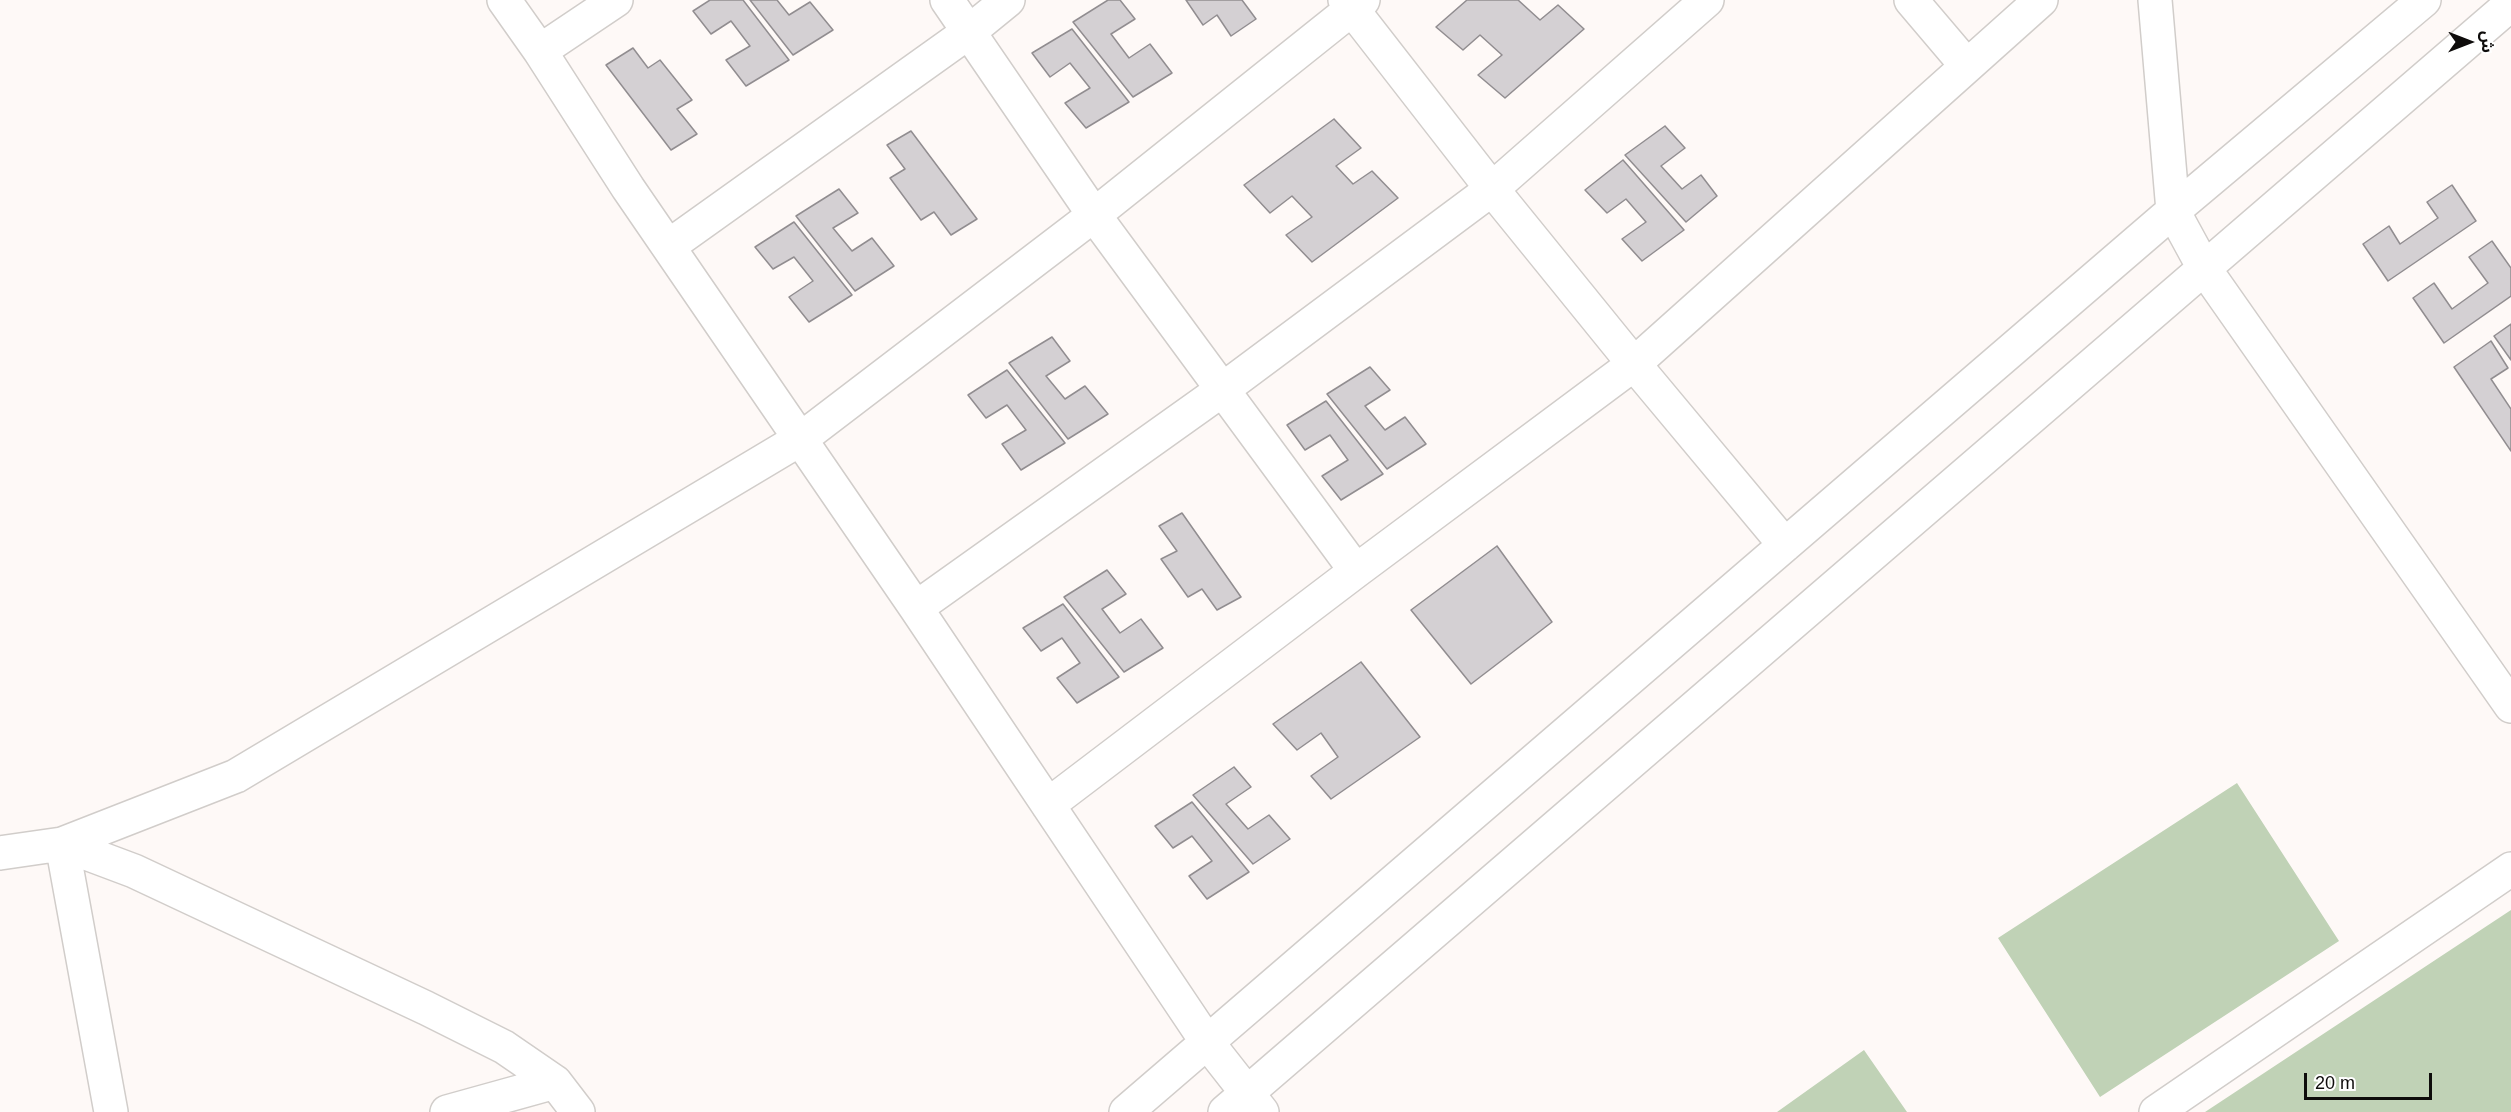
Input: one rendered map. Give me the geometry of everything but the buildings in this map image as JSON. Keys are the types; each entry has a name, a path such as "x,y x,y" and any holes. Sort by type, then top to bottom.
{"street":[{"path":"504,0 540,51 628,188 801,438 1207,1042 1245,1106 2204,268 2509,11"},
{"path":"540,51 616,0"},
{"path":"947,0 1094,215 1356,571"},
{"path":"669,246 970,31 1008,0"},
{"path":"916,608 1222,390 1492,189 1707,0"},
{"path":"1911,0 1967,66"},
{"path":"1048,805 1634,364 2041,0"},
{"path":"2155,0 2174,212 2204,268 2506,686"},
{"path":"1126,1112 1785,545 2424,0"},
{"path":"0,853 62,844 236,776 801,438 1094,215 1353,3 1492,189 1785,545"},
{"path":"62,844 134,871 504,1047 555,1082 578,1112"},
{"path":"62,844 111,1112"},
{"path":"2156,1112 2511,869"},
{"path":"447,1112 555,1082"}],"green space":[{"path":"2237,783 2339,941 2100,1097 1998,938"},
{"path":"2511,910 2511,1112 2205,1112"},
{"path":"1864,1050 1907,1112 1777,1112"}]}
